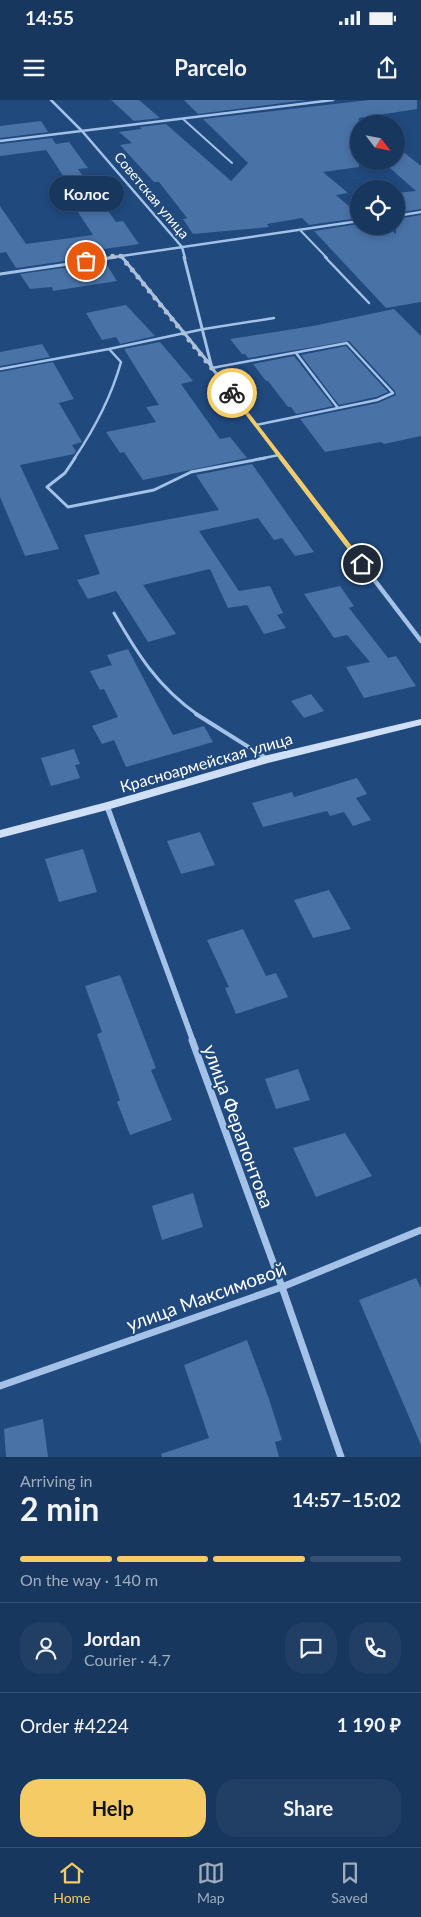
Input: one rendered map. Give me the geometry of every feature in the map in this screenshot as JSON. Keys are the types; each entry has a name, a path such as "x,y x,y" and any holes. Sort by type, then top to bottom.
{"main road":[{"name":"Красноармейская улица","path":"0,834 107,806 268,759 421,722"}],"street":[{"name":"Советская улица","path":"52,100 82,131 182,247 204,329 212,368 421,641"},
{"path":"0,141 332,100"},
{"path":"405,215 421,212"},
{"path":"0,274 350,222"},
{"path":"120,255 212,368"},
{"name":"улица Ферапонтова","path":"107,806 282,1287 341,1457"},
{"name":"улица Максимовой","path":"0,1386 282,1287 421,1230"}],"lane":[{"path":"183,119 232,163"},
{"path":"300,230 369,303"},
{"path":"0,369 204,329 274,318"},
{"path":"212,368 347,343 393,393 377,400 256,425"},
{"path":"109,349 121,362 116,384 96,426 65,473 47,487 68,507 154,490 191,472 279,455"},
{"path":"296,353 338,408"},
{"path":"114,613 139,657 170,693 225,733 268,759"}],"building":[{"path":"111,100 139,100 160,118 134,121"},
{"path":"184,100 307,100 198,114"},
{"path":"369,100 417,100 417,109 378,115 350,115 350,168 323,172 348,193 336,195 350,207 350,219 309,225 302,218 267,224 269,227 193,234 183,219 187,218 159,182 154,182 120,145 132,143 119,132 166,124 231,181 248,163 203,119"},
{"path":"41,121 48,132 0,138 0,126"},
{"path":"52,138 56,144 69,142 88,168 78,169 116,222 123,221 139,244 97,250 101,256 16,268 6,252 0,253 0,206 26,244 93,235 66,194 63,187 70,186 46,150 0,156 0,144"},
{"path":"405,153 421,166 421,209 405,212 405,192 416,191 392,170 405,170"},
{"path":"421,215 421,302 386,308 314,231 350,225 350,235 405,235 405,218"},
{"path":"105,262 117,281 53,291 52,287 30,289 20,274"},
{"path":"126,305 155,336 120,344 116,337 102,340 86,313"},
{"path":"394,309 421,336 421,436 384,444 381,442 325,452 300,419 378,403 396,395 395,391 349,341 248,358 245,354 242,354 230,339 313,326"},
{"path":"160,342 193,381 181,384 220,439 230,437 247,458 143,480 124,452 120,453 106,432 156,422 146,407 159,405 124,349"},
{"path":"42,344 50,357 0,366 0,352"},
{"path":"346,346 388,392 376,397 339,405 301,355"},
{"path":"294,356 333,406 296,414 291,407 288,407 253,364"},
{"path":"53,362 74,399 59,403 82,442 72,445 76,451 74,454 20,465 59,549 25,556 0,497 0,372"},
{"path":"252,464 314,552 295,556 282,538 274,540 258,518 199,531 239,591 270,586 283,613 277,615 286,628 264,634 247,605 228,608 210,569 143,585 176,634 148,642 116,591 88,599 77,580 100,574 84,535 219,510 196,475"},
{"path":"340,586 354,606 349,608 388,658 396,656 416,686 364,698 346,667 370,662 347,635 334,638 304,594"},
{"path":"128,649 173,735 204,726 213,742 126,767 114,740 102,744 92,726 118,717 104,689 100,690 90,671 112,665 107,655"},
{"path":"311,694 324,711 304,718 291,701"},
{"path":"74,749 80,764 75,765 80,778 51,786 41,758"},
{"path":"357,778 367,794 356,798 371,820 353,826 344,812 330,816 327,811 263,827 252,803 292,792 294,797"},
{"path":"200,832 215,865 181,874 167,841"},
{"path":"83,849 97,892 59,902 45,859"},
{"path":"329,890 351,929 313,938 294,900"},
{"path":"243,929 266,976 276,973 288,997 236,1014 225,988 229,987 207,940"},
{"path":"120,975 156,1068 151,1070 172,1120 130,1135 117,1102 120,1100 97,1034 102,1032 85,986"},
{"path":"298,1069 310,1100 276,1109 265,1079"},
{"path":"345,1133 372,1176 316,1197 293,1148"},
{"path":"193,1193 203,1227 162,1240 152,1206"},
{"path":"416,1278 421,1288 421,1445 359,1300"},
{"path":"247,1340 282,1440 275,1442 279,1457 162,1457 161,1454 209,1438 184,1365"},
{"path":"43,1419 48,1457 6,1457 4,1429"}],"way so far":[{"path":"86,261 120,255 232,393"}],"place":[{"name":"Колос","path":"86,261"}],"route":[{"path":"232,393 362,564"}]}
